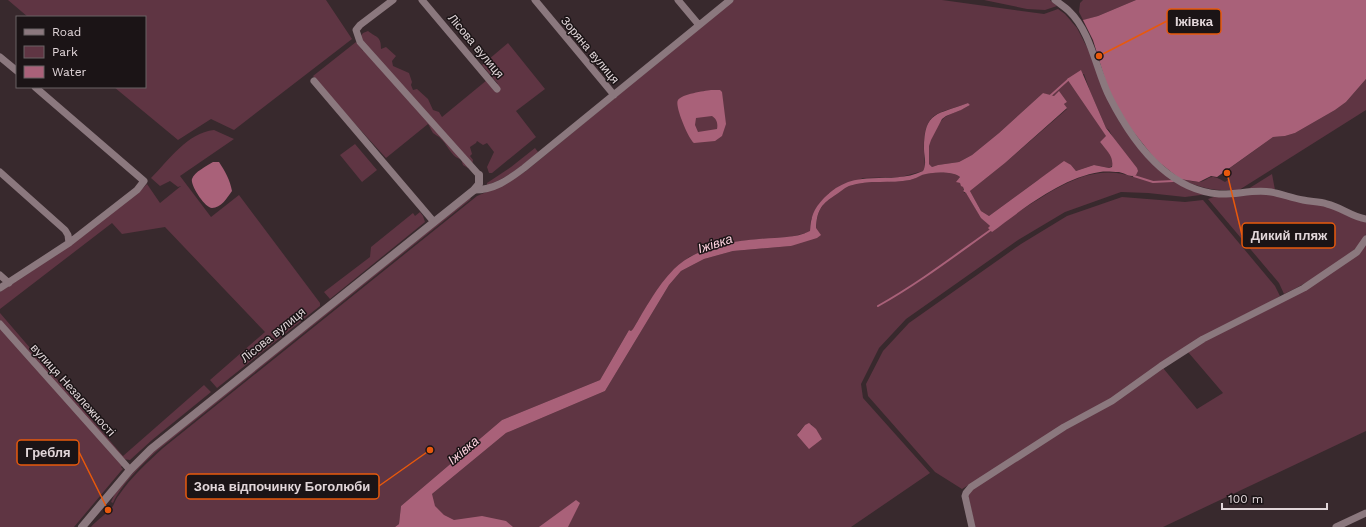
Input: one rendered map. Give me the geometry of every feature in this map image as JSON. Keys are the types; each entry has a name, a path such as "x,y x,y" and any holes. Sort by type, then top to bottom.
{"street":[{"path":"393,0 360,25 356,30 356,34 360,42 479,175 479,184 474,190"},
{"name":"Лісова вулиця","path":"422,0 497,89"},
{"name":"Зоряна вулиця","path":"535,0 614,95"},
{"path":"678,0 699,25"},
{"path":"474,190 486,190 512,177 730,0"},
{"path":"1055,0 1069,11 1080,24 1094,56 1106,90 1122,121 1153,161 1179,181 1197,190 1219,194 1252,191 1270,192 1304,200 1326,203 1358,218 1366,219"},
{"path":"0,57 16,71"},
{"path":"314,82 434,222"},
{"path":"0,288 69,243 137,190 144,181 36,88"},
{"path":"0,172 65,230 68,235 69,243"},
{"name":"Лісова вулиця","path":"82,527 150,448 474,190"},
{"path":"972,527 965,496 971,487 1064,427 1112,401 1161,366 1203,339 1304,288 1357,252 1366,239"},
{"path":"0,275 9,283"},
{"name":"вулиця Незалежності","path":"0,324 130,470"},
{"path":"1336,527 1366,513"}],"green space":[{"path":"8,0 326,0 352,39 234,130 211,119 178,140 115,88 146,88 146,16 27,16"},
{"path":"734,0 942,0 1044,14 1058,9 1065,14 1077,28 1092,57 1104,91 1120,123 1151,163 1208,194 1185,197 1121,192 1065,212 1018,240 906,319 879,348 861,384 863,398 930,473 851,527 432,527 432,494 506,433 605,391 669,285 681,271 704,259 733,251 791,246 816,229 818,213 822,206 829,199 849,186 872,182 895,182 910,180 930,173 956,175 960,177 957,182 963,187 964,193 966,193 980,215 990,226 1062,186 1089,175 1118,173 1133,177 1109,130 1106,128 1084,74 1067,79 1107,137 1100,142 1112,159 1112,166 1109,168 1094,165 1076,171 1071,165 1038,180 989,216 981,211 970,191 1005,163 1067,109 1064,104 1067,102 1043,93 972,155 959,162 932,167 929,164 929,147 931,138 936,129 944,118 970,105 968,103 937,114 932,118 925,131 925,167 923,171 901,177 863,178 829,193 811,219 810,232 790,237 734,242 703,251 689,257 651,299 633,329 631,331 629,330 600,380 502,420 401,506 399,524 395,527 91,527 111,509 118,496 134,476 163,448 477,196 507,183 526,171","holes":["811,424 822,439 798,433 805,425"]},
{"path":"984,0 1050,0 1057,6 1045,10 1027,9"},
{"path":"1083,0 1136,0 1098,16 1084,20 1093,27 1099,56 1079,12 1080,3"},
{"path":"368,31 379,39 381,49 386,47 396,56 392,61 393,66 409,73 413,90 417,89 428,99 433,110 439,112 442,117 487,80 498,84 482,65 508,43 545,89 516,111 536,137 492,173 489,173 487,167 494,152 487,143 483,145 477,141 470,147 472,154 470,156 473,160 472,165 468,168 463,165 461,159 452,154 443,141 433,133 428,124 386,158 313,76 356,42 363,51 360,37 363,33"},
{"path":"1366,79 1366,110 1239,190 1209,189 1180,179 1201,182 1211,177 1215,177 1225,182 1229,179 1230,168 1273,137 1295,133 1335,110 1346,102"},
{"path":"214,130 234,139 180,176 211,217 239,195 320,303 320,306 217,388 210,380 265,332 165,227 122,234 112,223 0,309 0,292 71,245 139,192 147,184 160,203 181,186 178,187 170,181 160,186 151,178 179,148 195,136"},
{"path":"355,144 377,170 362,182 340,155"},
{"path":"535,148 538,152 521,167 501,179 487,185 487,183 511,167"},
{"path":"1272,174 1275,190 1248,189"},
{"path":"1270,194 1325,205 1366,222 1366,234 1362,242 1343,259 1317,277 1284,294 1279,283 1208,199 1219,195"},
{"path":"1122,197 1185,202 1203,200 1275,286 1280,296 962,489 935,472 868,396 866,384 883,351 909,323 1021,244 1067,216"},
{"path":"470,198 471,199 158,450 139,468 121,489 113,503 111,502 115,493 149,455"},
{"path":"420,212 425,222 330,299 324,292 370,257 371,247 413,213 415,216"},
{"path":"1366,244 1366,431 1163,527 975,527 968,494 972,489 1163,368 1197,409 1223,393 1188,352 1205,341 1284,300"},
{"path":"0,313 123,456 204,385 211,392 130,460 123,459 0,320"},
{"path":"0,326 123,465 121,467 123,469 74,527 0,527"}],"water":[{"path":"1136,0 1366,0 1366,79 1346,102 1335,110 1295,133 1273,137 1217,177 1211,176 1199,182 1180,179 1155,159 1124,120 1108,89 1093,40 1083,20 1098,16"},
{"path":"1081,70 1106,128 1137,168 1138,171 1136,175 1132,176 1119,172 1102,172 1085,175 1043,196 992,232 988,228 990,226 981,218 966,193 963,191 963,187 960,183 956,182 960,177 956,175 947,173 931,173 910,180 895,182 872,182 847,187 829,199 820,209 816,228 821,235 817,238 791,246 733,251 704,259 681,271 669,285 605,391 506,433 432,494 435,506 444,515 454,520 482,516 506,521 513,527 395,527 399,524 401,506 502,420 600,380 629,330 631,331 633,329 657,290 674,269 682,262 702,251 725,244 748,240 792,237 804,234 810,231 812,217 817,206 836,188 848,182 860,179 898,177 923,171 925,166 925,136 930,120 935,116 968,103 970,105 942,119 929,146 929,164 932,167 959,162 972,155 1043,93 1054,96 1059,91 1067,102 1064,104 1067,108 1005,163 970,191 981,211 989,216 1064,161 1071,165 1076,171 1094,165 1109,168 1112,167 1111,156 1100,142 1106,136 1067,79"},
{"path":"720,90 722,92 726,124 722,136 715,141 694,143 683,122 677,103 680,98 688,94","holes":["712,116 717,122 717,129 698,132 695,125 696,118"]},
{"path":"213,162 219,162 227,176 232,191 221,204 215,208 209,207 206,204 199,196 192,182 193,176"},
{"path":"809,423 816,429 822,439 809,449 797,435 805,425"},
{"path":"576,500 580,503 568,527 539,527"}],"waterway":[{"name":"Іжівка","path":"1050,96 1069,79"},
{"path":"1134,176 1153,182 1173,181"},
{"path":"878,306 922,279 992,229"}],"place":[{"name":"Іжівка","path":"1099,56"},
{"name":"Дикий пляж","path":"1227,173"},
{"name":"Зона відпочинку Боголюби","path":"430,450"},
{"name":"Гребля","path":"108,510"}]}
